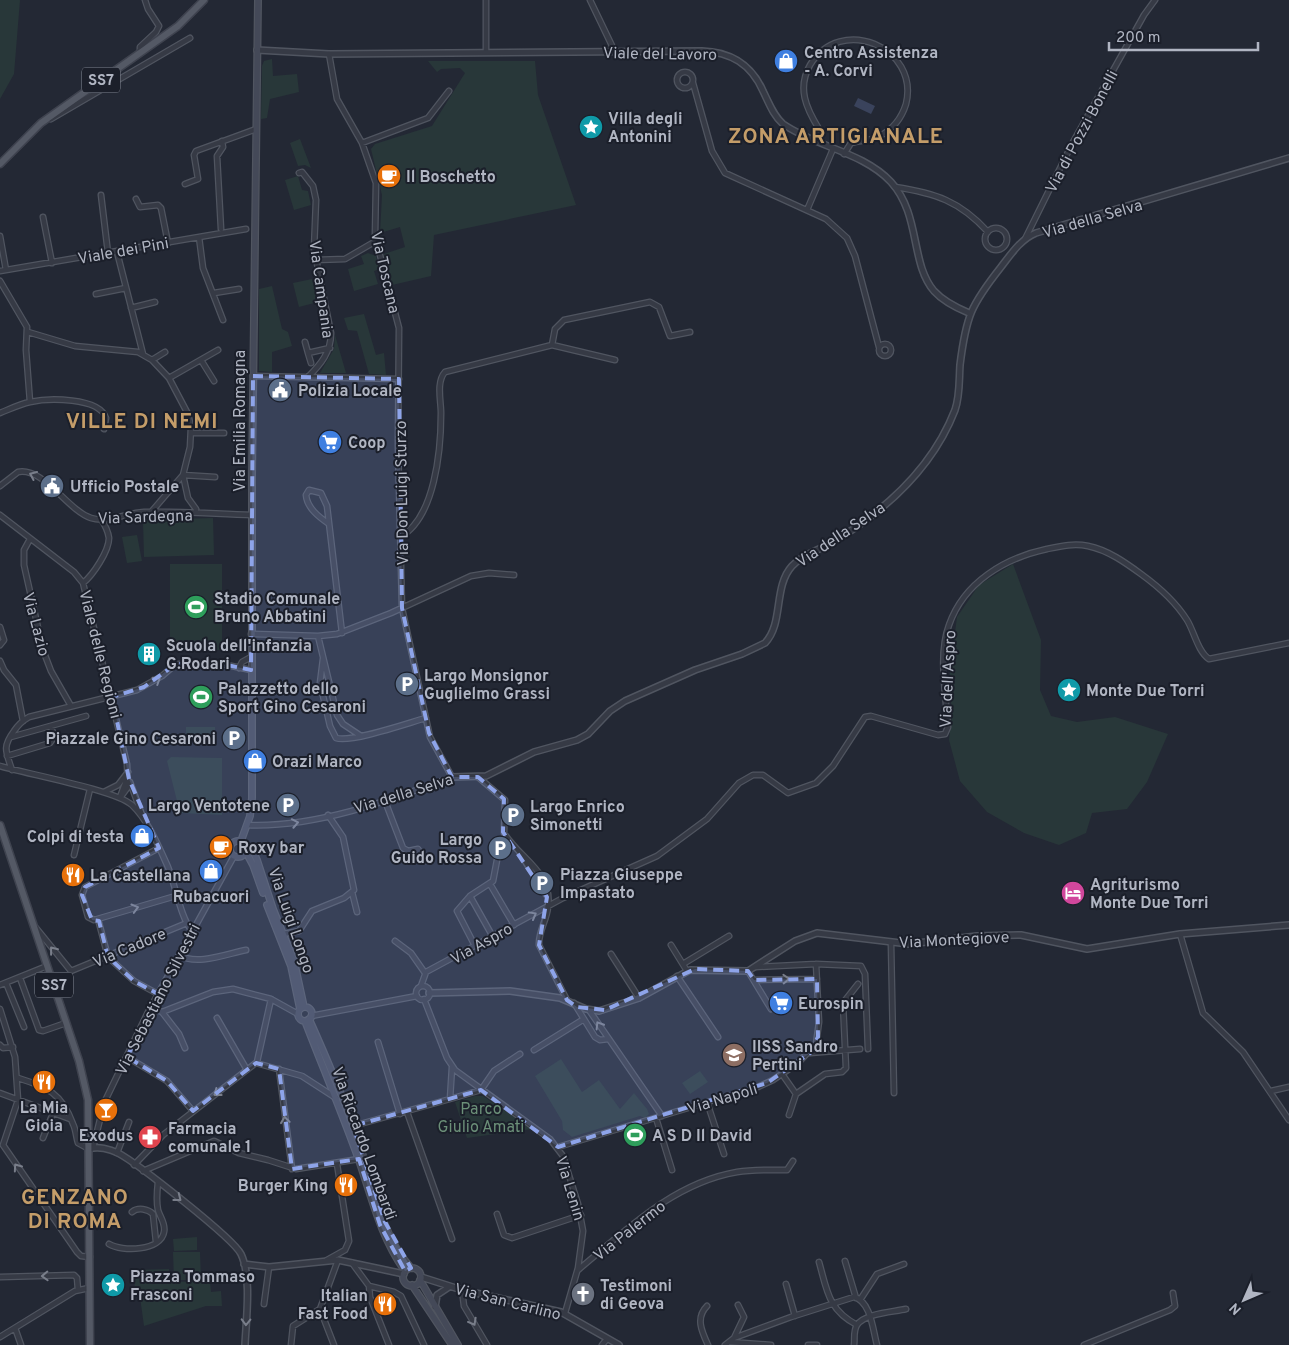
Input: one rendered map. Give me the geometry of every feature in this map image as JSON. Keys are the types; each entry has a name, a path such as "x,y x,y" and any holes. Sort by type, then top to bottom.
{"main road":[{"name":"SS7","path":"0,164 41,123 183,22 204,0"},
{"name":"Via Emilia Romagna","path":"234,856 231,846 236,841 244,846 252,798 251,634 258,0"},
{"name":"SS7","path":"0,825 80,1064 88,1100 91,1148 90,1345"},
{"path":"234,856 241,857 244,846"},
{"name":"Via Luigi Longo","path":"244,846 253,851 257,860 296,968 301,1010"},
{"name":"Via Luigi Longo","path":"244,846 291,966 301,1010"},
{"path":"301,1010 310,1011 308,1019 301,1020 301,1010"},
{"name":"Via Riccardo Lombardi","path":"308,1019 378,1218 390,1246 407,1271"},
{"name":"Via Riccardo Lombardi","path":"308,1019 353,1126 388,1228 407,1271"},
{"path":"452,1345 423,1299 412,1285 405,1282 407,1271 418,1270 420,1279 458,1345"},
{"path":"412,1285 420,1279"}],"street":[{"path":"140,52 140,46 156,32 159,26 148,9 145,0"},
{"path":"486,0 486,52"},
{"path":"590,0 615,52"},
{"name":"Via di Pozzi Bonelli","path":"1025,239 1077,136 1144,16 1156,0"},
{"path":"41,123 71,108 190,38"},
{"path":"815,141 820,129 808,112 804,92 806,77 811,64 825,49 840,41 860,39 876,43 892,54 902,68 907,88 905,106 897,122 885,133 874,139 851,143 844,154"},
{"name":"Viale del Lavoro","path":"257,50 329,54 705,51 733,57 743,63 754,76 779,121 815,141 874,167 895,187 910,215 928,282 942,298 969,313"},
{"name":"Via Toscana","path":"329,54 336,99 362,143 376,183 376,241 399,328 399,379"},
{"path":"693,83 712,151 723,170 734,178 833,223 851,243 879,347"},
{"path":"362,143 428,118 449,91"},
{"path":"185,184 198,179 195,152 256,128"},
{"path":"221,229 217,155 223,146 222,141"},
{"path":"807,210 833,149"},
{"name":"Via della Selva","path":"247,825 282,825 385,801 452,778 478,777 501,770 534,752 577,740 590,732 610,710 625,700 688,672 765,644 773,628 784,578 792,566 808,554 839,538 872,515 908,485 926,463 956,405 963,338 969,313 986,286 1025,239 1036,233 1289,158"},
{"name":"Via Campania","path":"298,173 302,172 308,177 316,200 313,240 315,260 329,320 330,348 325,358 308,377"},
{"path":"895,187 927,192 957,205 973,216 988,232"},
{"path":"101,195 108,253"},
{"path":"136,198 140,208 158,205 161,208 168,243"},
{"path":"43,217 52,262"},
{"path":"997,228 1005,233 1006,242 1003,248 996,250 989,248 985,238 988,232 997,228"},
{"name":"Viale dei Pini","path":"0,271 246,229"},
{"path":"0,236 6,270"},
{"path":"198,237 202,264 223,320"},
{"path":"315,260 345,259 376,241"},
{"path":"117,252 143,354"},
{"path":"0,281 25,320 28,332 26,350 30,402"},
{"path":"96,294 126,288"},
{"path":"214,293 239,289"},
{"path":"131,308 155,302"},
{"path":"552,345 555,329 564,320 650,302 659,307 669,335 690,332"},
{"path":"28,332 75,346 143,354 152,360 169,378 184,405 191,433 190,454 183,475 152,511"},
{"path":"305,342 311,363"},
{"path":"400,537 417,522 431,492 440,434 440,382 443,374 448,371 552,345 615,360"},
{"path":"308,353 330,348"},
{"path":"169,378 218,350"},
{"path":"152,360 165,352"},
{"path":"201,360 214,380"},
{"path":"253,376 399,379"},
{"name":"Via Don Luigi Sturzo","path":"399,379 402,608 432,742 452,778"},
{"path":"0,413 30,402 67,401 95,406 106,416 104,430"},
{"path":"191,433 224,433"},
{"name":"Via Sardegna","path":"0,486 18,472 30,472 83,514 101,519 146,512 252,516"},
{"path":"183,475 216,477"},
{"path":"183,475 188,498 196,509"},
{"path":"329,524 307,502 306,495 309,490 317,491 324,496 329,524 342,633"},
{"name":"Viale delle Regioni","path":"0,515 74,572 83,583 112,697 129,779 146,824"},
{"path":"83,583 90,576 108,544 108,535 101,519"},
{"name":"Via Lazio","path":"30,538 25,549 24,565 43,650 50,669 71,706"},
{"name":"Via dell'Aspro","path":"548,906 657,856 707,819 735,786 747,778 763,775 788,793 816,783 831,770 864,717 871,716 938,735 945,734 948,727 944,676 946,636 949,623 972,589 992,571 1016,558 1071,544 1095,548 1110,554 1142,574 1170,598 1187,620 1203,654 1208,659 1289,643"},
{"path":"251,634 318,636 342,633 471,576 489,573 514,575"},
{"path":"0,627 4,640 0,645"},
{"path":"318,636 336,713 345,726 361,736"},
{"path":"239,668 242,662 251,657"},
{"path":"323,659 319,675 322,692 333,734 341,739 361,736 426,718"},
{"path":"0,661 4,670 16,685 23,720"},
{"path":"12,770 7,756 6,744 23,720 144,687 176,664 222,664 251,670"},
{"path":"10,737 86,716"},
{"path":"7,756 50,743 54,739 51,726"},
{"path":"341,739 345,735 345,726"},
{"path":"0,766 120,798 133,806 146,824 159,848 179,895 187,923 192,931"},
{"path":"103,793 118,785 128,771"},
{"path":"478,777 504,799 506,807 503,828 506,836 539,871 544,882 548,906 539,945 568,1000"},
{"path":"120,798 123,786 129,779"},
{"path":"74,855 90,789"},
{"path":"385,801 403,848 408,851 418,849 425,861"},
{"path":"328,815 343,837 354,884 352,892 357,912"},
{"path":"159,848 87,886 83,890 82,895 90,920 179,895"},
{"name":"Via Sebastiano Silvestri","path":"91,1148 101,1108 158,994 234,856"},
{"path":"475,946 456,912 470,896 490,884 496,877 497,860"},
{"path":"490,884 514,925"},
{"path":"283,934 299,931 312,911 352,892"},
{"path":"470,896 493,937"},
{"name":"Via Aspro","path":"425,973 548,906"},
{"path":"98,919 108,957 134,982 158,994"},
{"name":"Via Cadore","path":"34,926 70,971 187,923"},
{"name":"Via Montegiove","path":"590,1010 605,1010 639,998 677,975 698,968 737,972 748,970 756,967 793,942 812,934 831,933 891,943 924,944 977,936 1021,935 1071,947 1091,948 1180,934 1289,925"},
{"path":"1180,934 1203,1013 1242,1050 1289,1120"},
{"path":"683,964 729,936"},
{"path":"395,940 411,952 425,973 421,986 416,990 417,996"},
{"path":"891,943 894,1093"},
{"path":"672,945 687,971"},
{"path":"179,955 188,959 197,959 246,950"},
{"path":"611,954 639,998"},
{"path":"810,1053 818,1037 819,1005 816,964"},
{"path":"756,967 855,964 862,968 868,1049"},
{"path":"0,985 48,966"},
{"path":"748,970 772,1009"},
{"path":"677,975 718,1037"},
{"path":"20,978 39,1030 66,1023"},
{"path":"754,980 817,979"},
{"path":"6,983 24,1027"},
{"path":"789,1115 796,1094 829,1072 844,1071 843,1003 858,984"},
{"path":"421,986 427,988 429,994"},
{"path":"162,1012 225,990 246,991 301,1010"},
{"path":"308,1019 417,996 424,999 429,994 506,991 568,1000 590,1010 659,1117 672,1170"},
{"path":"134,1164 155,1142 256,1063 271,999"},
{"name":"Via Lenin","path":"424,999 452,1067 558,1147 568,1168 581,1214 582,1242 577,1271 565,1314"},
{"path":"574,1003 596,1038 608,1039"},
{"path":"819,1005 843,1003"},
{"path":"151,1008 162,1012 179,1034 185,1048"},
{"path":"0,1009 13,1047 18,1078 18,1100 3,1145 77,1252 81,1256 90,1258"},
{"path":"218,1018 247,1070"},
{"path":"534,1050 584,1020"},
{"path":"378,1042 400,1114"},
{"path":"0,1045 3,1048 13,1047"},
{"path":"810,1053 860,1049"},
{"name":"Via Napoli","path":"558,1147 760,1086 782,1074 810,1053"},
{"path":"353,1126 481,1090 491,1074 520,1054"},
{"path":"127,1057 169,1083 194,1111"},
{"path":"256,1063 309,1079 336,1098"},
{"path":"450,1099 452,1067"},
{"path":"279,1069 292,1169"},
{"path":"782,1074 796,1094"},
{"path":"18,1078 51,1090 62,1103 70,1119 79,1146 117,1153 134,1164 228,1238 241,1253 244,1264 245,1345"},
{"path":"1271,1091 1289,1087"},
{"path":"0,1093 70,1119"},
{"path":"708,1102 724,1154"},
{"path":"407,1112 452,1239"},
{"path":"43,1138 53,1113"},
{"path":"117,1153 129,1122"},
{"path":"144,1171 214,1141 239,1153 276,1162 292,1169 337,1164 358,1159"},
{"name":"Via Palermo","path":"577,1271 664,1201 729,1174 765,1169 787,1170 793,1161"},
{"name":"Via Riccardo Lombardi","path":"326,1261 344,1251 349,1242 337,1164"},
{"path":"109,1244 120,1249 137,1249 156,1242 164,1231 158,1207 158,1182"},
{"path":"132,1212 136,1209 146,1210 153,1214 156,1242"},
{"path":"497,1214 504,1233 510,1238 581,1214"},
{"path":"244,1264 270,1267 338,1260 407,1271"},
{"path":"291,1345 293,1326 320,1309 338,1260"},
{"path":"845,1261 858,1298 866,1306 876,1345"},
{"path":"352,1262 369,1286 369,1294 389,1345"},
{"path":"819,1262 832,1304 843,1317 857,1325"},
{"path":"725,1345 732,1340 796,1316 858,1298 877,1274 904,1264"},
{"path":"264,1304 270,1267"},
{"path":"0,1277 74,1275 77,1278 78,1290"},
{"name":"Via San Carlino","path":"420,1279 565,1314 619,1345"},
{"path":"786,1284 796,1316"},
{"path":"369,1286 394,1292 401,1296 424,1345"},
{"path":"435,1307 438,1293 450,1286"},
{"path":"0,1337 78,1290 89,1288"},
{"path":"462,1290 464,1306 487,1345"},
{"path":"1084,1345 1172,1310 1175,1306 1173,1293"},
{"path":"732,1340 744,1317 738,1304"},
{"path":"707,1306 701,1314 700,1322 708,1345"},
{"path":"320,1309 334,1345"},
{"path":"854,1345 857,1325 869,1317 906,1309"},
{"path":"15,1328 22,1345"},
{"path":"602,1345 607,1339"},
{"path":"732,1340 771,1345"},
{"path":"808,1345 817,1345"}],"highlighted area":[{"path":"253,376 399,379 402,608 429,733 452,777 478,777 504,799 503,832 547,897 539,945 567,1000 577,1007 605,1010 695,969 748,971 754,980 817,979 818,1037 810,1053 767,1083 558,1147 481,1090 353,1126 385,1222 411,1268 405,1271 380,1225 359,1159 292,1169 279,1069 256,1063 193,1111 167,1081 127,1057 158,994 134,981 108,957 99,921 92,920 82,895 85,887 159,848 129,779 112,697 144,687 176,664 222,664 251,670"}],"green space":[{"path":"0,0 20,0 14,74 0,99"},
{"path":"272,59 273,76 297,74 299,92 270,99 267,118 261,119 262,66 264,61"},
{"path":"428,61 535,61 538,95 576,205 434,235 431,276 392,285 384,254 405,247 400,227 380,233 382,195 371,149 375,144 432,126 465,73 460,68 441,69 437,72"},
{"path":"300,139 311,168 305,165 298,166 290,143"},
{"path":"298,176 302,190 308,191 311,205 294,210 285,180"},
{"path":"368,253 376,256 379,269 374,271 378,284 354,291 348,269 364,264 361,256"},
{"path":"312,279 318,302 299,307 293,283"},
{"path":"272,286 282,329 288,332 292,346 272,352 272,372 259,371 259,289"},
{"path":"364,314 376,355 384,353 386,375 369,374 357,331 348,330 344,318"},
{"path":"335,335 346,373 320,373 334,349"},
{"path":"213,518 214,555 144,557 143,520"},
{"path":"137,535 142,561 127,563 122,537"},
{"name":"Stadio Comunale Bruno Abbatini","path":"170,564 222,564 222,650 170,649"},
{"path":"1013,564 1041,640 1040,690 1051,716 1077,722 1115,717 1168,734 1147,782 1127,809 1092,813 1086,833 1059,845 1024,833 987,812 960,781 949,740 952,712 949,680 957,617 979,585"},
{"path":"186,727 215,727 215,742 186,741"},
{"path":"171,757 222,758 222,815 180,813 167,761"},
{"path":"561,1059 582,1092 599,1080 620,1109 634,1093 649,1114 645,1118 640,1116 572,1137 563,1130 562,1121 535,1076"},
{"path":"700,1071 708,1082 690,1094 682,1083"},
{"name":"Parco Giulio Amati","path":"475,1096 483,1096 532,1129 467,1138 455,1102"},
{"path":"197,1237 197,1250 174,1251 173,1239"},
{"path":"173,1252 200,1252 201,1280 174,1280"},
{"path":"169,1269 170,1282 210,1281 211,1292 221,1291 222,1306 206,1306 144,1326 140,1297 135,1297 134,1270"}],"water":[{"path":"858,98 875,106 871,114 854,106"}],"place":[{"name":"Centro Assistenza - A. Corvi","path":"786,61"},
{"name":"Villa degli Antonini","path":"591,127"},
{"name":"Il Boschetto","path":"389,176"},
{"name":"Polizia Locale","path":"280,390"},
{"name":"Coop","path":"330,442"},
{"name":"Ufficio Postale","path":"52,486"},
{"name":"Stadio Comunale Bruno Abbatini","path":"196,607"},
{"name":"Scuola dell'infanzia G.Rodari","path":"149,654"},
{"name":"Largo Monsignor Guglielmo Grassi","path":"407,684"},
{"name":"Monte Due Torri","path":"1069,690"},
{"name":"Palazzetto dello Sport Gino Cesaroni","path":"201,697"},
{"name":"Piazzale Gino Cesaroni","path":"234,738"},
{"name":"Orazi Marco","path":"255,761"},
{"name":"Largo Ventotene","path":"288,805"},
{"name":"Largo Enrico Simonetti","path":"513,815"},
{"name":"Colpi di testa","path":"142,836"},
{"name":"Roxy bar","path":"221,847"},
{"name":"Largo Guido Rossa","path":"500,848"},
{"name":"Rubacuori","path":"211,871"},
{"name":"La Castellana","path":"73,875"},
{"name":"Piazza Giuseppe Impastato","path":"542,883"},
{"name":"Agriturismo Monte Due Torri","path":"1073,893"},
{"name":"Eurospin","path":"781,1003"},
{"name":"IISS Sandro Pertini","path":"734,1055"},
{"name":"La Mia Gioia","path":"44,1082"},
{"name":"Exodus","path":"106,1110"},
{"name":"A S D Il David","path":"635,1135"},
{"name":"Farmacia comunale 1","path":"150,1137"},
{"name":"Burger King","path":"346,1185"},
{"name":"Piazza Tommaso Frasconi","path":"113,1285"},
{"name":"Testimoni di Geova","path":"583,1294"},
{"name":"Italian Fast Food","path":"385,1304"}],"district":[{"name":"ZONA ARTIGIANALE","path":"836,136"},
{"name":"VILLE DI NEMI","path":"142,421"},
{"name":"GENZANO DI ROMA","path":"75,1209"}]}
